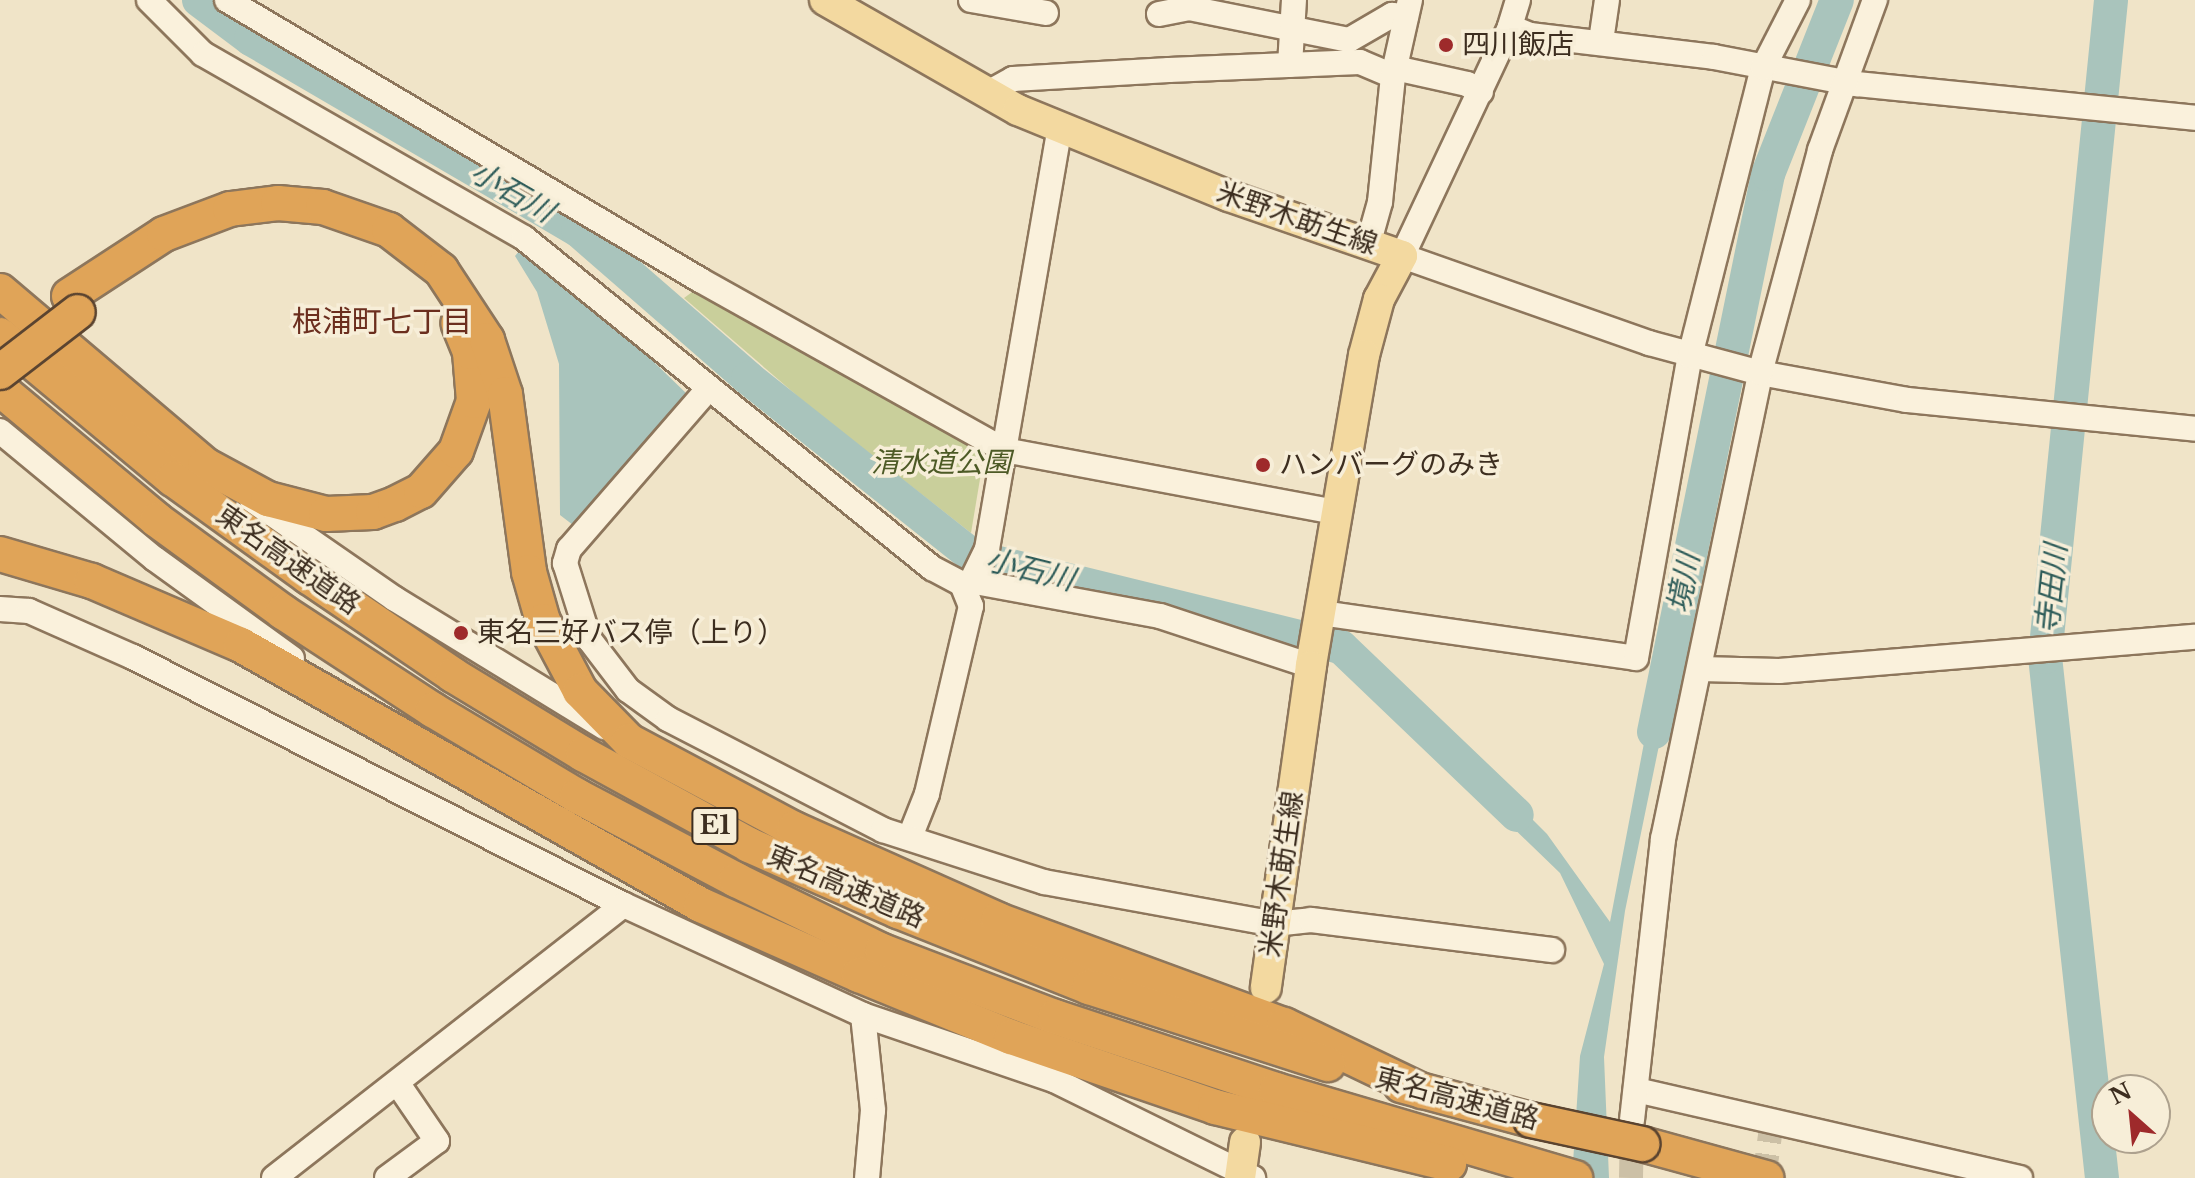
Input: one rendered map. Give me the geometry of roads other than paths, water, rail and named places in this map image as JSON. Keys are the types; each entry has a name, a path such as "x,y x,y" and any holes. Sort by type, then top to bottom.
{"highway":[{"path":"0,372 73,304 164,234 230,209 300,204 367,220 427,257 455,286 480,325 505,394 529,572 543,621 580,691 629,741 794,829 998,920 1284,1025 1422,1091"},
{"path":"0,291 205,465 268,499 326,514 373,512 421,491 456,451 474,401 470,352 447,304 409,264 366,238 312,222 254,222 197,237 73,304 0,350"},
{"name":"東名高速道路","path":"0,335 173,479 439,666 583,754 749,845 1089,987 1422,1091 1531,1120 1637,1132 1766,1178"},
{"name":"東名高速道路","path":"0,389 157,520 283,612 498,749 736,880 882,951 1055,1017 1523,1173 1575,1178"},
{"path":"0,554 106,587 241,645 362,709 701,905 983,1026 1215,1107 1523,1173"}],"main road":[{"name":"米野木莇生線","path":"825,0 986,94 1060,127 1229,196 1402,256 1379,299 1364,355 1311,665 1266,988"},
{"path":"1245,1142 1245,1176"}],"street":[{"path":"149,0 203,54 524,238 932,568 978,573 1160,616 1311,665"},
{"path":"227,0 700,280 1004,450 1336,512"},
{"path":"971,0 1046,13"},
{"path":"1290,65 1294,0"},
{"path":"1518,0 1510,27 1481,92 1402,256 1690,356 1760,373 1907,400 2043,411 2195,429"},
{"path":"1601,41 1607,0"},
{"path":"1320,616 1636,658 1690,356 1767,68 1798,0"},
{"path":"1637,1132 1636,1090 1663,839 1701,669 1760,373 1840,80 1875,0"},
{"path":"1159,14 1189,8 1349,40 1408,9"},
{"path":"1368,245 1380,202 1394,72 1408,9"},
{"path":"1510,27 1530,35 1601,41 1840,80 2195,118"},
{"path":"986,94 1013,79 1360,62 1394,72 1467,84 1481,92"},
{"path":"910,837 927,794 1004,450 1060,127"},
{"path":"709,388 569,549 565,563 575,609 607,666 628,690 668,719 883,830 1044,882 1274,924 1311,920 1552,950"},
{"path":"0,431 155,559 362,709"},
{"path":"205,465 395,599 629,741"},
{"path":"0,609 29,611 133,657 624,905 863,1015 1054,1080 1245,1176"},
{"path":"1701,669 1779,671 2025,647 2195,637"},
{"path":"274,1178 624,905"},
{"path":"863,1015 873,1110 867,1178"},
{"path":"387,1178 437,1141 398,1084"},
{"path":"1636,1090 2020,1178"}],"water":[{"path":"520,250 598,308 688,395 573,525 560,515 559,364 537,292 515,256"},
{"path":"1655,685 1671,687 1625,911 1604,1057 1609,1178 1572,1178 1580,1056 1604,964 1560,873 1477,793 1490,777 1547,834 1610,922"}],"waterway":[{"name":"小石川","path":"199,0 251,39 578,230 748,378 974,557 1341,647 1517,815"},
{"name":"境川","path":"1654,732 1768,174 1837,0"},
{"name":"寺田川","path":"2102,1178 2045,657 2111,0"}],"tunnel":[{"path":"1764,1178 1772,1121"},
{"path":"1631,1178 1632,1128"}],"place":[{"name":"四川飯店","path":"1446,45"},
{"name":"ハンバーグのみき","path":"1263,465"},
{"name":"東名三好バス停（上り）","path":"461,633"}],"district":[{"name":"根浦町七丁目","path":"382,322"}],"park label":[{"name":"清水道公園","path":"941,463"}]}
